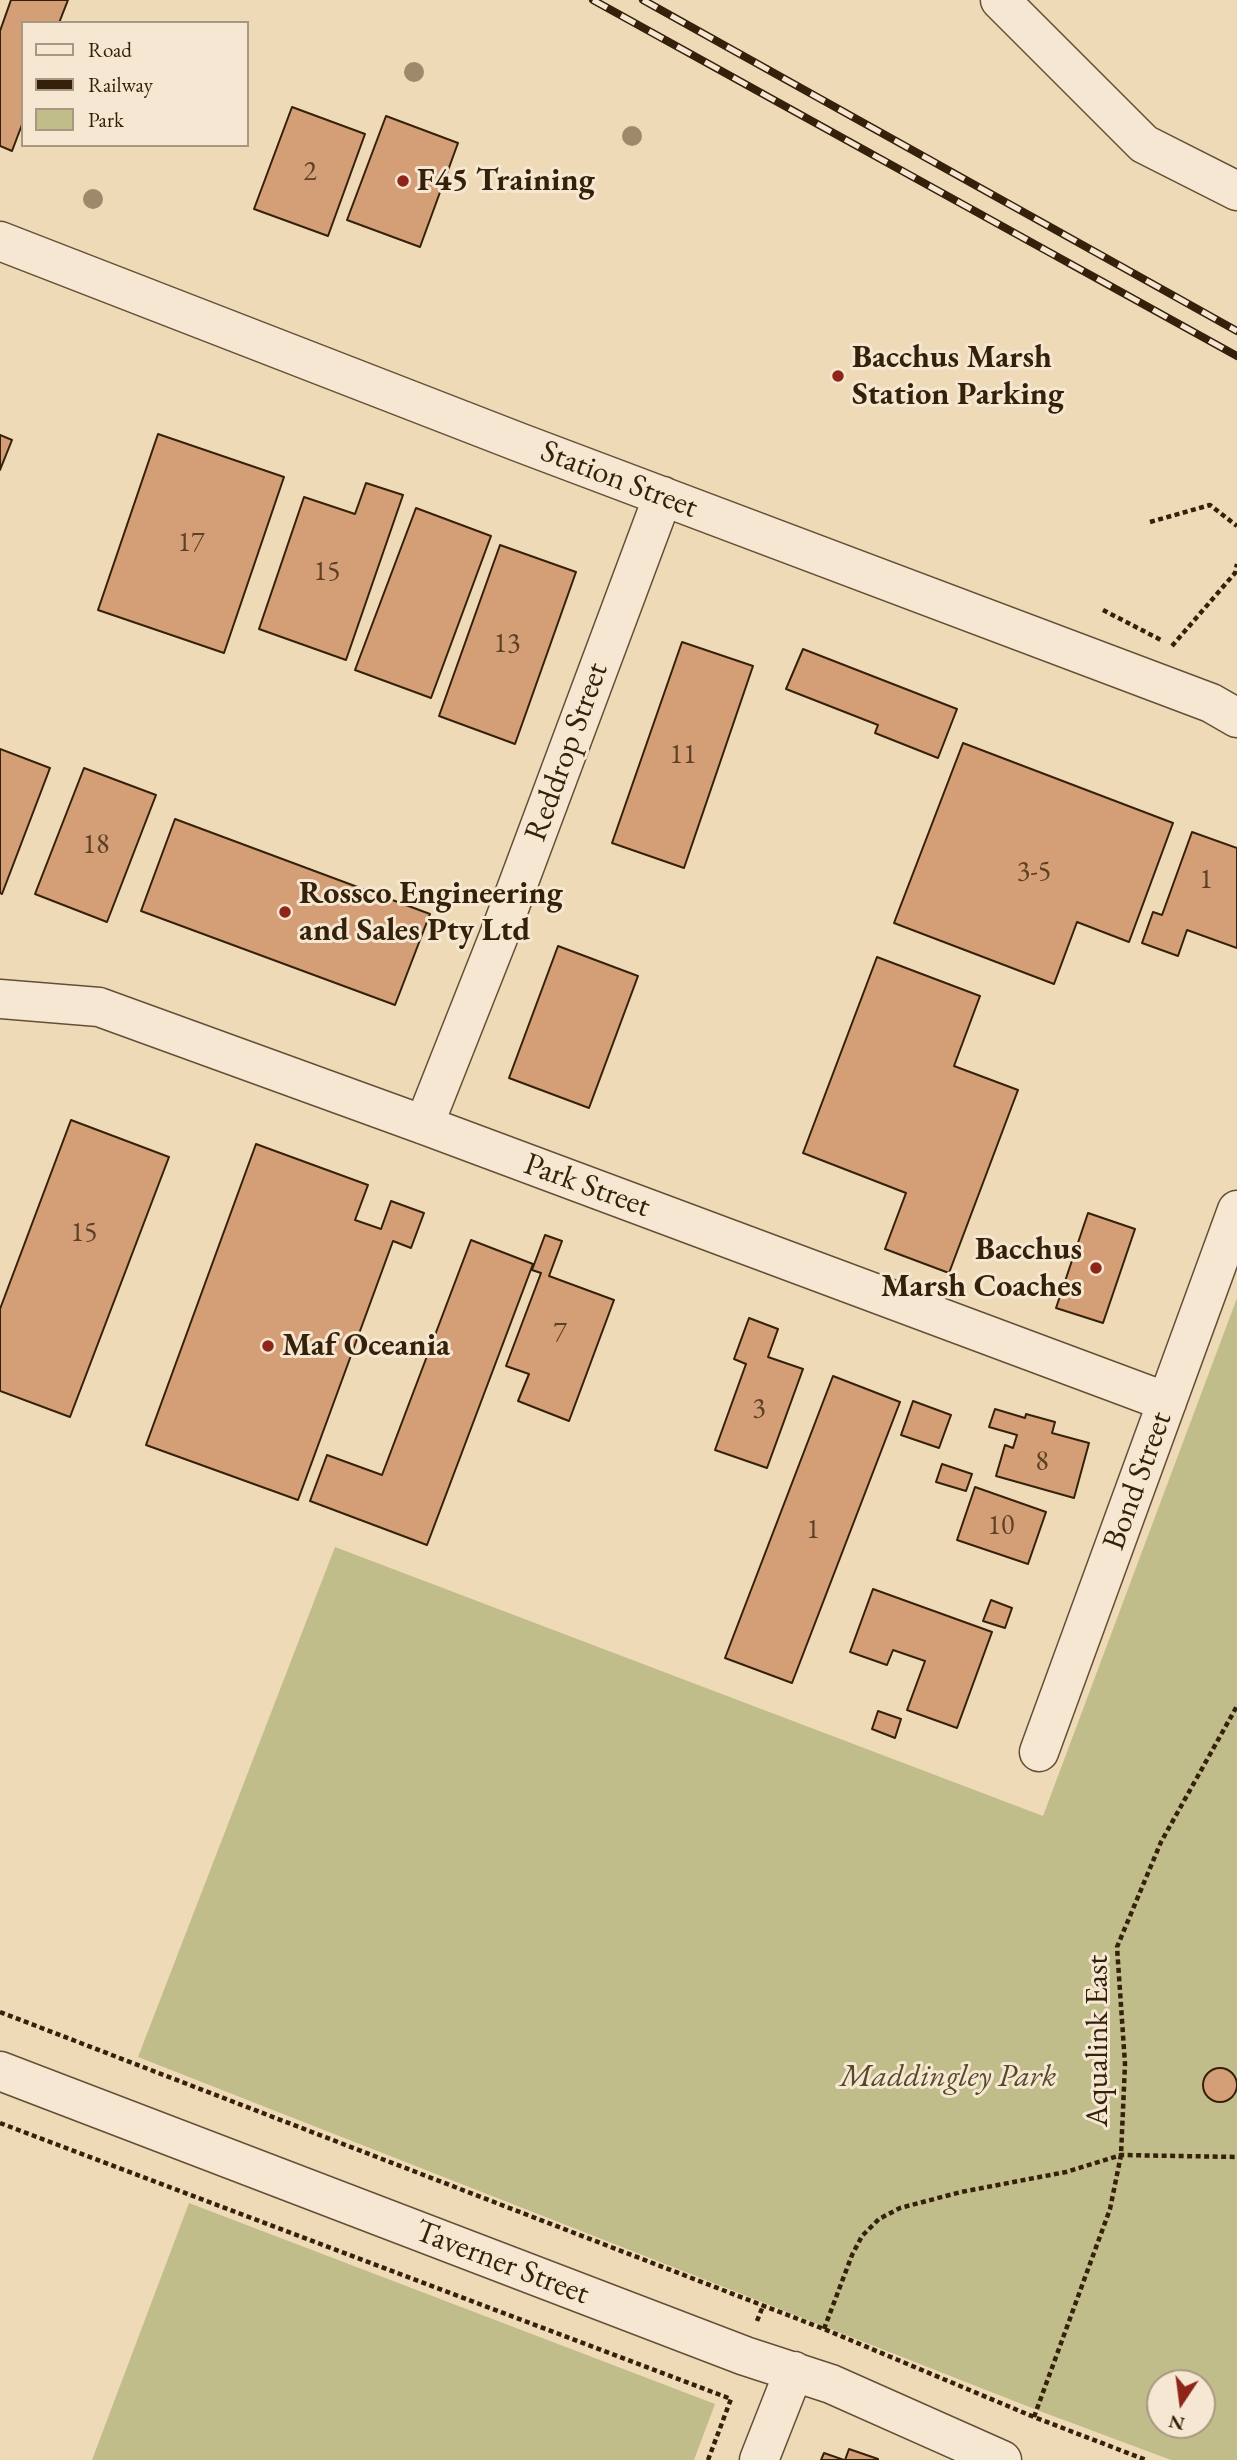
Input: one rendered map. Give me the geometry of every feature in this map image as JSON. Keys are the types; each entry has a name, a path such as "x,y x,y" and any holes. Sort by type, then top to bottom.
{"street":[{"path":"1000,0 1144,144 1237,191"},
{"name":"Station Street","path":"0,241 1211,703 1237,718"},
{"name":"Reddrop Street","path":"425,1125 663,496"},
{"name":"Park Street","path":"0,999 99,1007 425,1125 1167,1402"},
{"name":"Bond Street","path":"1039,1752 1237,1210"},
{"name":"Taverner Street","path":"0,2071 732,2351 831,2384 1002,2460"},
{"path":"759,2460 794,2371"}],"path":[{"path":"1150,522 1210,505 1237,526"},
{"path":"1172,646 1235,573 1237,564"},
{"name":"Aqualink East","path":"824,2329 852,2255 862,2236 879,2219 900,2207 919,2201 1066,2172 1121,2155 1125,2064 1118,1947 1161,1842 1237,1706"},
{"path":"0,2012 824,2329 1034,2417 1146,2460"},
{"path":"0,2123 731,2399"},
{"path":"1034,2417 1110,2209 1121,2155 1237,2157"}],"green space":[{"name":"Maddingley Park","path":"1237,1298 1237,2460 1171,2460 1037,2410 138,2057 335,1547 1043,1816"},
{"path":"189,2203 715,2404 694,2460 92,2460"}],"building":[{"path":"11,0 68,0 60,21 21,21 21,127 12,151 0,146 0,31"},
{"path":"292,107 365,134 328,236 254,209"},
{"name":"F45 Training","path":"386,116 458,143 420,247 347,220"},
{"path":"158,434 284,477 224,653 98,610"},
{"path":"0,435 12,440 0,470"},
{"path":"366,483 403,495 346,660 259,629 304,497 355,514"},
{"path":"416,508 491,536 431,698 355,670"},
{"path":"500,545 576,572 515,744 439,716"},
{"path":"682,642 753,666 684,868 612,843"},
{"path":"803,649 957,709 938,758 875,733 878,725 786,689"},
{"path":"963,743 1173,823 1129,942 1077,922 1054,984 894,923"},
{"path":"0,749 50,768 2,894 0,893"},
{"path":"84,768 156,795 107,922 35,894"},
{"name":"Rossco Engineering and Sales Pty Ltd","path":"175,819 430,914 395,1005 141,911"},
{"path":"1192,832 1237,848 1237,948 1187,930 1178,956 1142,943 1153,912 1162,915"},
{"path":"558,946 638,976 589,1108 509,1078"},
{"path":"877,957 980,996 954,1066 1018,1090 949,1273 885,1249 906,1193 803,1153"},
{"path":"71,1120 169,1157 70,1417 0,1391 0,1309"},
{"name":"Maf Oceania","path":"256,1144 368,1185 355,1220 381,1229 391,1201 424,1213 411,1248 393,1241 298,1500 146,1445"},
{"name":"Bacchus Marsh Coaches","path":"1088,1213 1135,1229 1103,1323 1056,1308"},
{"path":"545,1235 562,1241 549,1276 614,1300 569,1421 518,1401 529,1374 506,1366 541,1273 532,1270"},
{"path":"471,1240 533,1264 427,1545 310,1501 327,1455 382,1475"},
{"path":"749,1318 778,1329 768,1357 803,1369 767,1468 715,1450 746,1364 734,1359"},
{"path":"833,1376 900,1402 792,1683 725,1658"},
{"path":"913,1401 951,1415 939,1448 901,1435"},
{"path":"995,1409 1025,1418 1026,1414 1055,1422 1052,1433 1089,1443 1074,1498 996,1476 1005,1445 1013,1448 1017,1435 989,1427"},
{"path":"942,1464 972,1474 966,1491 936,1482"},
{"path":"975,1487 1046,1512 1028,1564 957,1540"},
{"path":"873,1589 992,1632 957,1728 907,1710 925,1661 893,1650 887,1665 850,1652"},
{"path":"991,1600 1012,1608 1005,1628 983,1621"},
{"path":"878,1711 901,1719 895,1738 872,1729"},
{"path":"1220,2068 1232,2073 1237,2085 1232,2097 1220,2102 1208,2097 1203,2085 1208,2073"},
{"path":"849,2449 878,2459 878,2460 845,2460"},
{"path":"824,2453 844,2460 821,2460"}],"railway":[{"path":"593,0 1237,356"},
{"path":"643,0 1237,331"}],"place":[{"name":"F45 Training","path":"403,181"},
{"name":"Bacchus Marsh Station Parking","path":"838,376"},
{"name":"Rossco Engineering and Sales Pty Ltd","path":"285,912"},
{"name":"Bacchus Marsh Coaches","path":"1096,1268"},
{"name":"Maf Oceania","path":"268,1346"}]}
